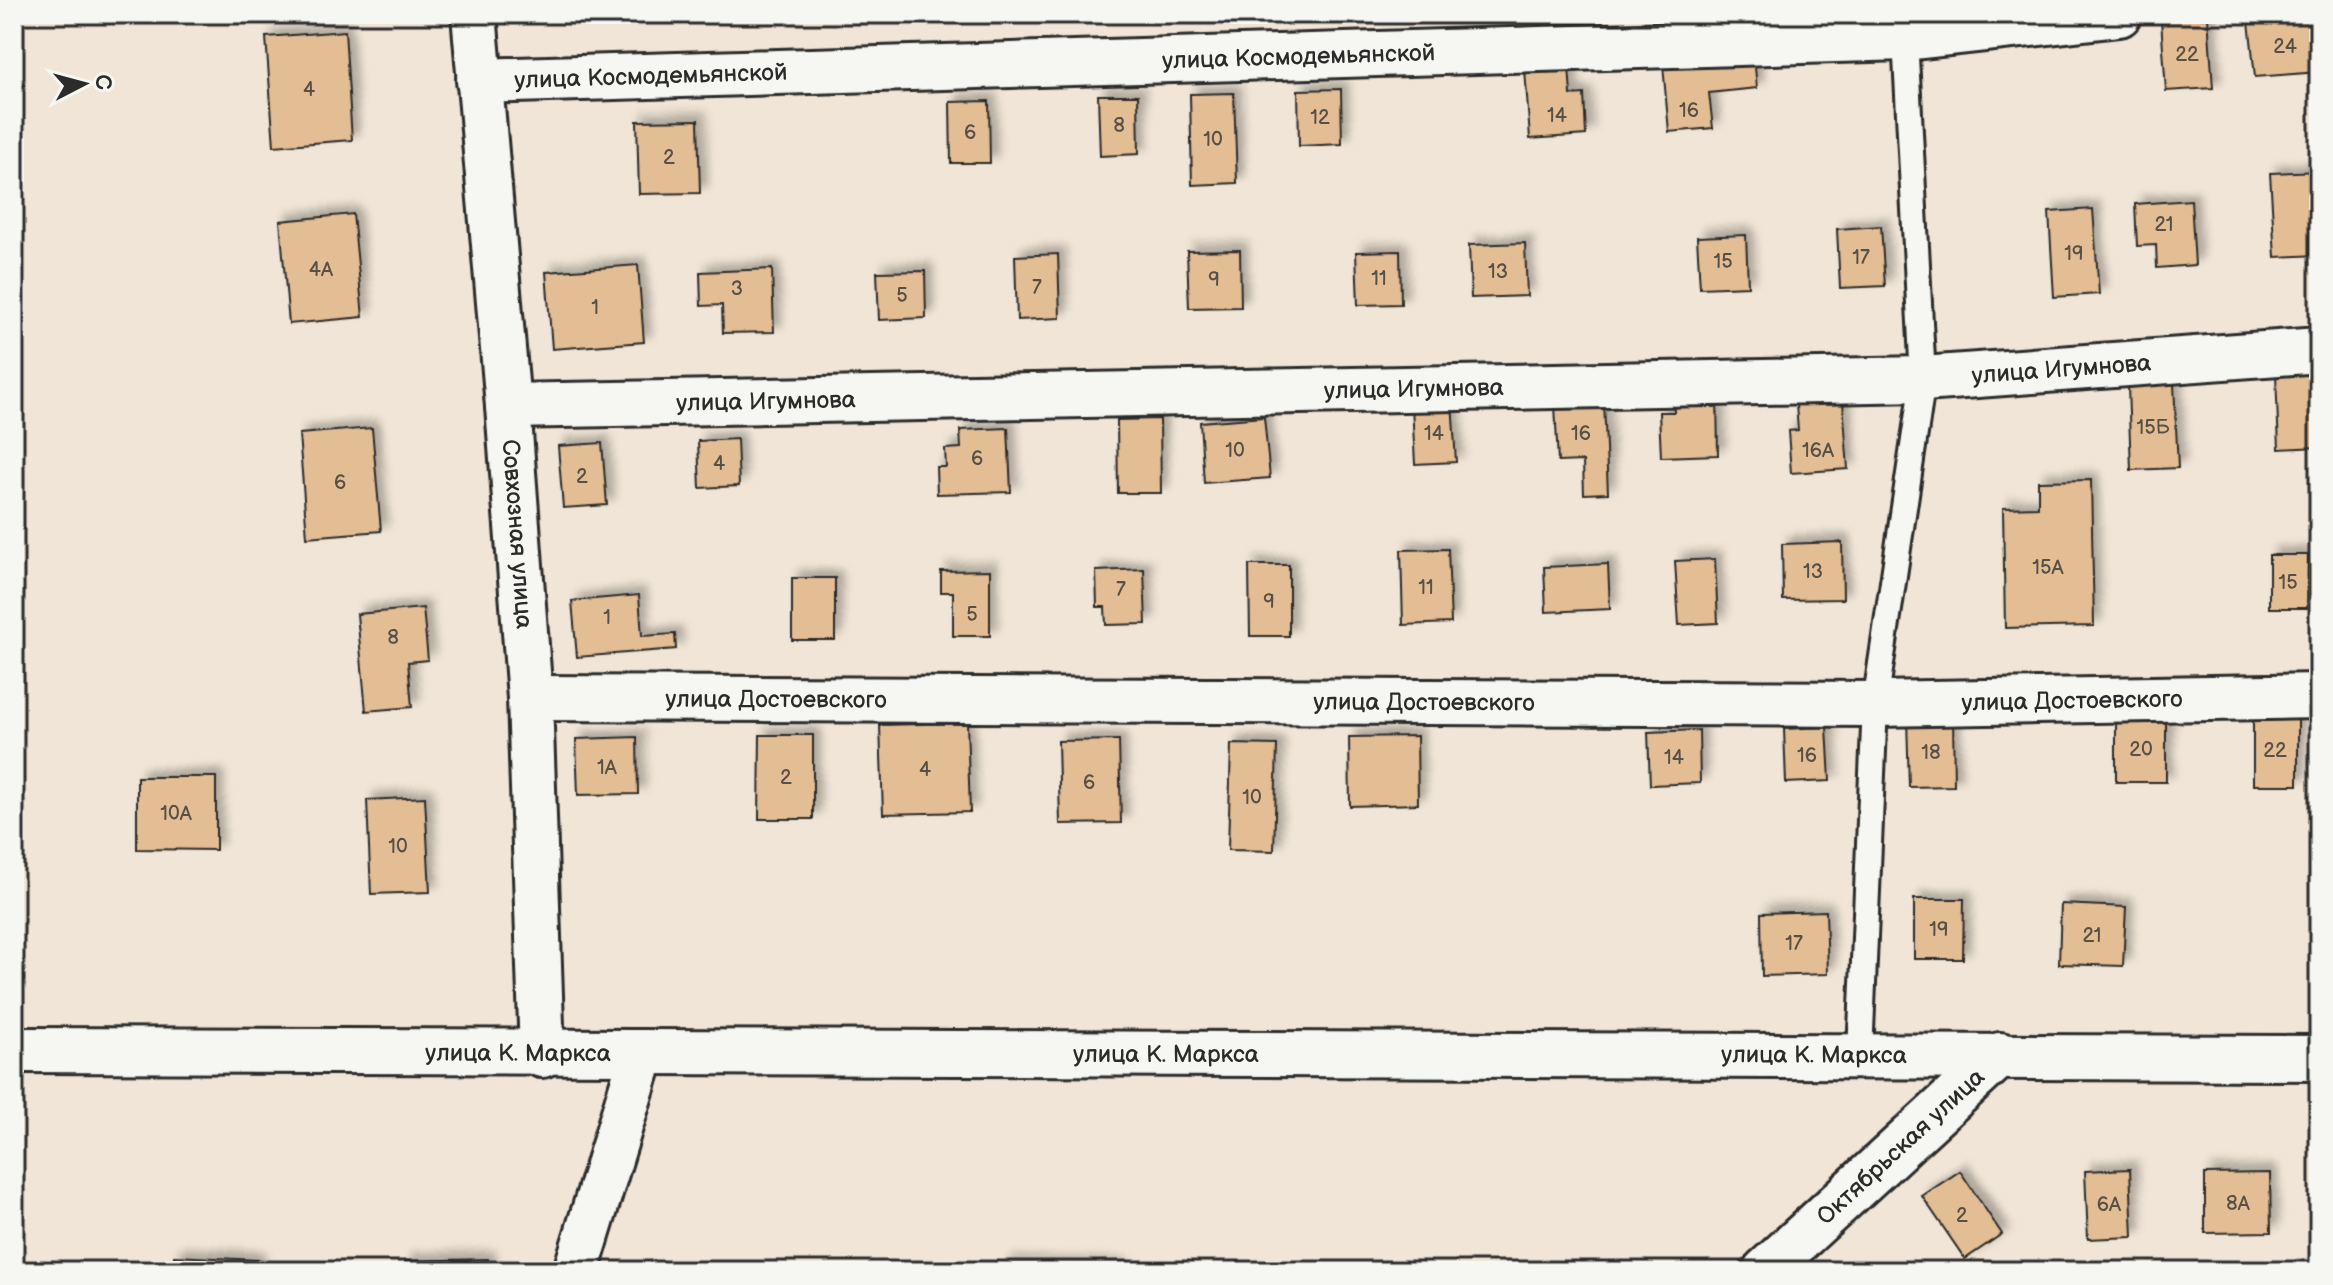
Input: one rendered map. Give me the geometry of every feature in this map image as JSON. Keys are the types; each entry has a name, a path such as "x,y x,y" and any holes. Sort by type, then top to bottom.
{"street":[{"name":"Совхозная улица","path":"474,14 530,698 542,1055"},
{"name":"улица Космодемьянской","path":"479,81 1905,38 2119,14"},
{"name":"улица Игумнова","path":"508,406 1923,379 2319,350"},
{"name":"улица Достоевского","path":"530,698 1875,704 2319,696"},
{"name":"улица К. Маркса","path":"14,1050 542,1055 1860,1054 2319,1058"},
{"path":"576,1271 642,1054"},
{"name":"Октябрьская улица","path":"1765,1271 2000,1055"}],"lane":[{"path":"1860,1054 1875,704 1923,379 1905,38"}],"building":[{"path":"2319,15 2319,72 2255,77 2249,21"},
{"path":"2208,17 2213,88 2166,91 2161,20"},
{"path":"345,31 352,140 274,146 266,37"},
{"path":"1754,57 1757,88 1709,93 1713,128 1669,132 1663,65"},
{"path":"1569,66 1571,95 1584,94 1586,135 1530,139 1525,69"},
{"path":"1341,89 1342,144 1299,146 1298,90"},
{"path":"1234,93 1237,183 1192,185 1190,94"},
{"path":"1098,95 1138,95 1139,154 1100,156"},
{"path":"989,101 990,163 951,163 950,102"},
{"path":"698,120 700,193 639,194 637,121"},
{"path":"2319,171 2319,255 2275,257 2270,173"},
{"path":"2191,200 2195,265 2157,268 2156,245 2137,246 2135,204"},
{"path":"2093,209 2099,294 2054,297 2049,212"},
{"path":"353,214 363,317 289,324 280,221"},
{"path":"1881,226 1885,286 1840,288 1837,229"},
{"path":"1746,235 1748,286 1700,288 1697,237"},
{"path":"1525,243 1527,296 1471,298 1469,245"},
{"path":"1240,250 1241,307 1189,308 1187,251"},
{"path":"1400,251 1401,304 1358,305 1356,252"},
{"path":"1058,254 1060,318 1017,320 1015,256"},
{"path":"638,265 644,342 552,349 546,272"},
{"path":"772,269 774,332 723,333 722,305 701,306 700,272"},
{"path":"925,271 926,318 879,320 877,272"},
{"path":"2319,372 2319,447 2279,449 2276,374"},
{"path":"2174,384 2178,468 2131,470 2128,386"},
{"path":"1842,389 1848,469 1791,473 1788,431 1798,430 1795,393"},
{"path":"1717,393 1718,455 1661,457 1659,412 1674,412 1673,394"},
{"path":"1452,402 1456,462 1415,464 1412,405"},
{"path":"1604,402 1608,493 1584,494 1583,461 1558,462 1555,405"},
{"path":"1264,417 1270,478 1204,483 1200,422"},
{"path":"1160,419 1161,493 1118,493 1117,420"},
{"path":"372,428 381,531 307,537 299,434"},
{"path":"1008,428 1011,492 937,494 936,467 946,467 945,449 961,448 960,430"},
{"path":"737,439 739,486 700,488 698,441"},
{"path":"602,443 607,505 563,508 558,446"},
{"path":"2091,480 2094,626 2005,628 2003,508 2038,507 2038,481"},
{"path":"1842,542 1843,599 1783,600 1782,544"},
{"path":"1448,549 1451,623 1403,625 1401,550"},
{"path":"2269,555 2308,555 2307,608 2269,608"},
{"path":"1715,559 1718,623 1679,625 1675,561"},
{"path":"1608,564 1610,609 1546,612 1544,567"},
{"path":"1249,565 1289,565 1289,636 1250,636"},
{"path":"1144,569 1146,624 1106,625 1105,607 1097,607 1096,571"},
{"path":"990,570 990,636 953,636 953,592 941,592 941,571"},
{"path":"792,578 835,578 835,640 792,640"},
{"path":"639,595 642,636 675,634 676,649 577,657 572,601"},
{"path":"423,608 428,660 408,662 412,707 366,711 357,614"},
{"path":"2253,714 2298,715 2298,785 2253,785"},
{"path":"2116,715 2166,715 2166,782 2116,782"},
{"path":"1953,717 1954,786 1909,787 1907,719"},
{"path":"967,723 970,812 883,814 880,725"},
{"path":"1827,727 1830,781 1786,783 1784,729"},
{"path":"1699,730 1700,783 1650,785 1648,732"},
{"path":"760,735 813,735 813,819 759,819"},
{"path":"1417,736 1418,804 1350,806 1349,737"},
{"path":"637,737 638,794 578,795 576,739"},
{"path":"1119,740 1121,823 1060,824 1058,741"},
{"path":"1231,744 1277,745 1274,851 1228,850"},
{"path":"137,777 216,777 216,850 137,849"},
{"path":"425,797 430,892 371,894 367,800"},
{"path":"1914,899 1964,899 1963,959 1914,959"},
{"path":"2061,904 2126,907 2123,966 2059,964"},
{"path":"1826,911 1828,974 1762,976 1761,913"},
{"path":"2130,1169 2133,1237 2088,1239 2085,1171"},
{"path":"1960,1171 2002,1234 1965,1259 1922,1196"},
{"path":"2270,1173 2271,1232 2205,1233 2205,1174"},
{"path":"174,1256 258,1260 258,1271 173,1271"},
{"path":"488,1259 489,1271 405,1271 405,1261"},
{"path":"1004,1264 1121,1267 1121,1271 1004,1271"}]}
